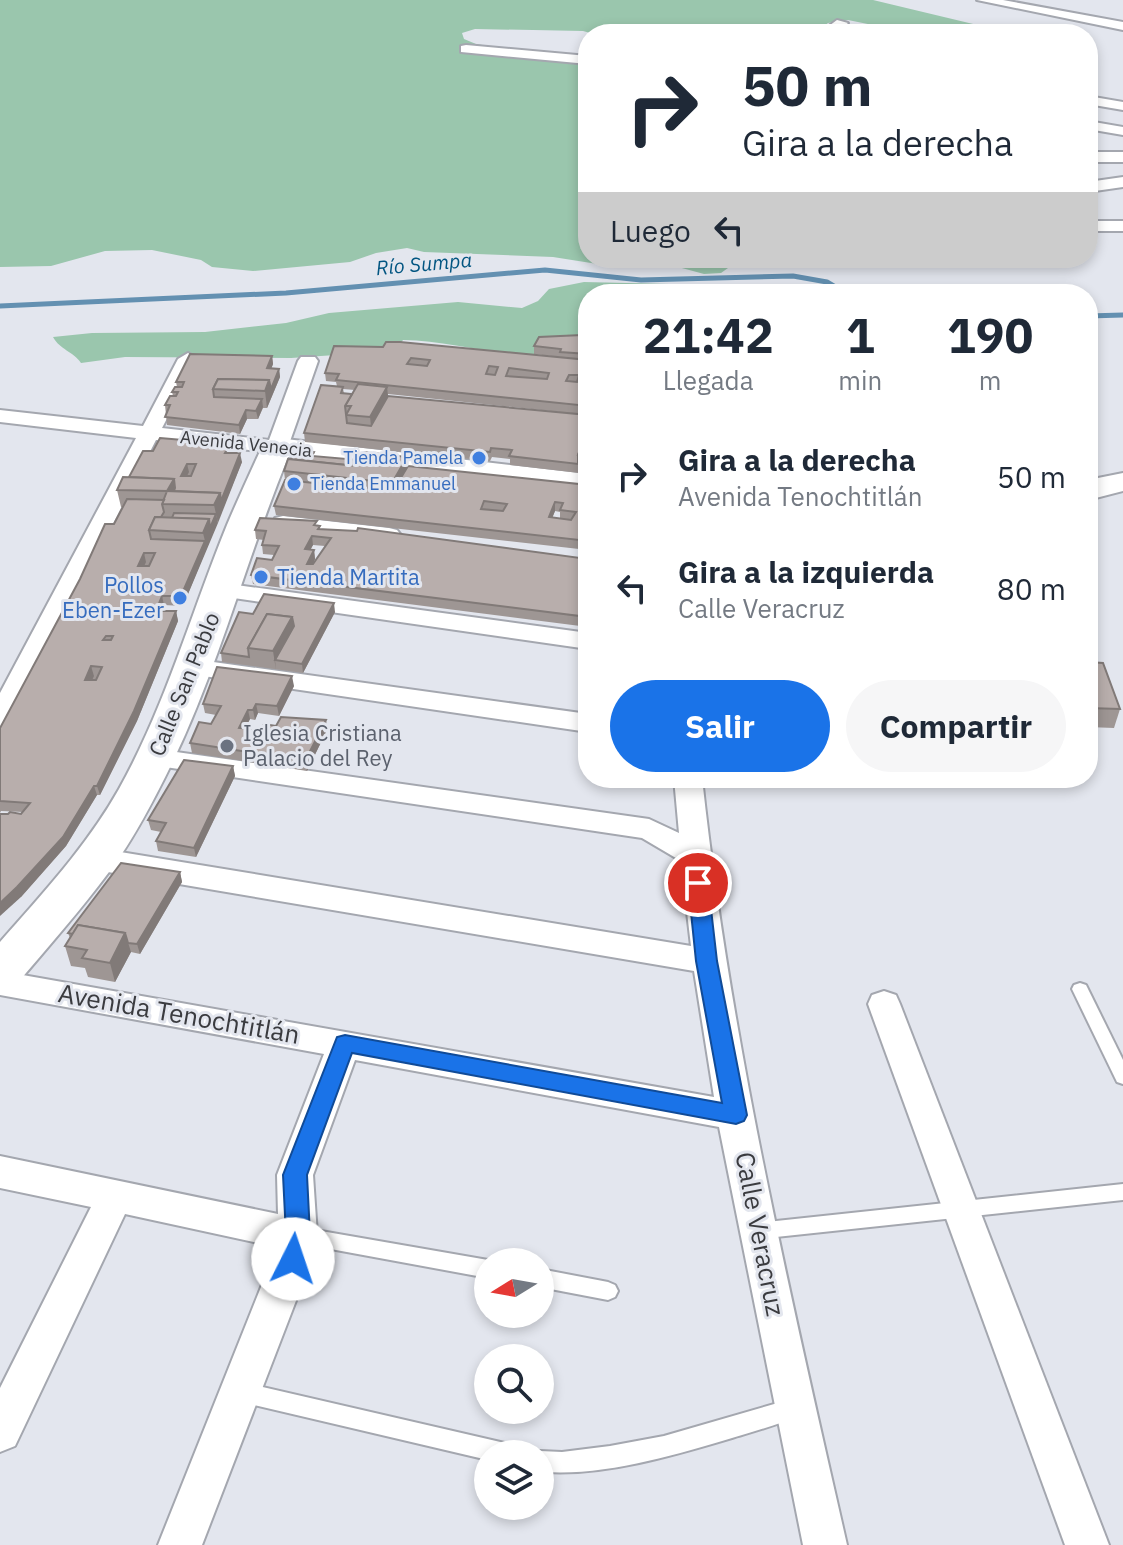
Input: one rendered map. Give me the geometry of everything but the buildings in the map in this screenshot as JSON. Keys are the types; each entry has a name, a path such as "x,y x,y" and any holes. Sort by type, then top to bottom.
{"street":[{"path":"983,0 1123,26"},
{"path":"466,49 578,59"},
{"path":"1098,102 1123,106"},
{"path":"1098,127 1123,131"},
{"path":"1098,157 1123,157"},
{"path":"1098,186 1123,182"},
{"path":"1098,226 1123,226"},
{"path":"0,718 188,359"},
{"name":"Calle San Pablo","path":"0,973 96,859 155,758 308,361"},
{"name":"Avenida Venecia","path":"0,416 578,482"},
{"path":"1098,488 1123,482"},
{"path":"246,519 405,537"},
{"path":"222,590 578,640"},
{"path":"192,667 578,722"},
{"path":"155,758 649,829 695,856"},
{"name":"Calle Veracruz","path":"689,788 707,961 758,1231 825,1545"},
{"path":"96,859 707,961"},
{"name":"Avenida Tenochtitlán","path":"0,983 736,1115"},
{"path":"884,1004 1087,1545"},
{"path":"180,1545 293,1259 298,1235 295,1175 345,1043"},
{"path":"0,1172 298,1235"},
{"path":"0,1432 115,1196"}],"lane":[{"path":"1080,989 1123,1077"},
{"path":"758,1231 1123,1192"},
{"path":"298,1235 474,1266"},
{"path":"554,1281 608,1291"},
{"path":"241,1392 474,1446"},
{"path":"554,1463 664,1447 796,1408"}],"green space":[{"path":"0,0 873,0 973,24 868,24 848,20 827,24 578,24 578,31 475,29 462,33 464,39 476,44 578,60 578,261 553,257 424,252 407,248 376,253 350,262 253,271 212,267 201,260 152,250 105,251 51,266 0,267"},
{"path":"682,268 728,268 721,273 704,274"},
{"path":"584,282 669,284 578,284 578,346 540,354 516,354 403,340 395,351 291,358 125,357 81,363 53,337 92,333 205,332 286,323 329,313 458,302 522,308 538,301 549,289"}],"waterway":[{"name":"Río Sumpa","path":"0,306 286,293 545,270 641,280 793,276 830,284"},
{"name":"Río Sumpa","path":"1098,316 1123,315"}],"place":[{"name":"Tienda Pamela","path":"479,458"},
{"name":"Tienda Emmanuel","path":"294,484"},
{"name":"Tienda Martita","path":"261,577"},
{"name":"Pollos Eben-Ezer","path":"180,598"},
{"name":"Iglesia Cristiana Palacio del Rey","path":"227,746"}],"route":[{"path":"293,1259 298,1235 295,1175 345,1043 736,1115 707,961 698,883"}]}
